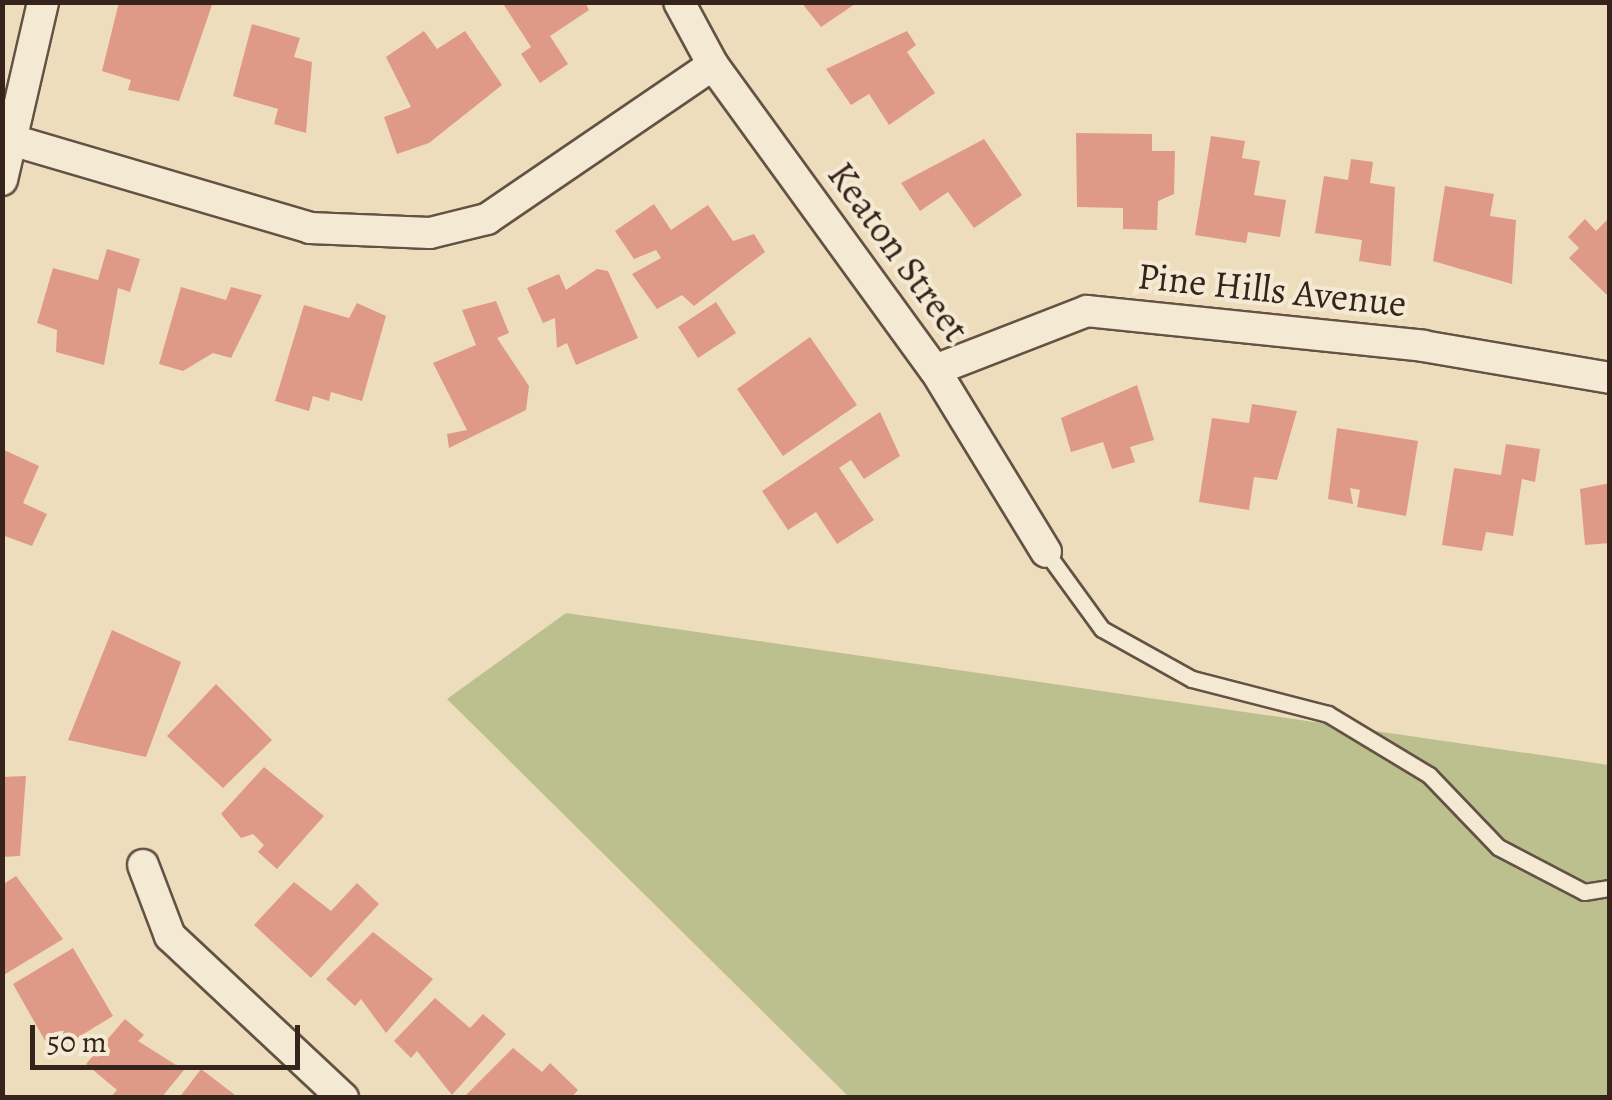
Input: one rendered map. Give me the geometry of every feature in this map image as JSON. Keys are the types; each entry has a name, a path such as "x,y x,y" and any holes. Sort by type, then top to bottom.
{"street":[{"path":"2,180 15,141 42,2"},
{"name":"Keaton Street","path":"679,2 712,65 934,370 1046,552"},
{"path":"15,141 310,228 430,233 487,219 712,65"},
{"name":"Pine Hills Avenue","path":"934,370 1088,311 1423,346 1610,378"},
{"path":"143,865 170,936 343,1098"}],"lane":[{"path":"1046,552 1102,630 1192,678 1328,714 1429,775 1498,847 1584,892 1610,888"}],"green space":[{"path":"566,613 1609,765 1609,1097 849,1097 447,699"}],"building":[{"path":"119,2 213,2 179,101 128,90 131,80 102,71"},
{"path":"502,2 585,2 589,10 550,36 568,64 540,83 521,54 531,47"},
{"path":"801,2 858,2 821,27"},
{"path":"252,24 300,38 294,57 312,62 306,133 274,124 278,109 233,96"},
{"path":"424,31 437,49 465,31 502,85 429,143 397,154 384,117 411,107 386,57"},
{"path":"907,31 916,45 907,52 935,93 889,125 869,94 851,105 826,69"},
{"path":"1076,133 1152,134 1152,151 1175,151 1174,194 1158,201 1157,230 1123,229 1123,208 1077,207"},
{"path":"1211,136 1245,141 1242,158 1260,161 1254,195 1286,200 1280,237 1248,232 1246,243 1195,235"},
{"path":"984,139 1022,195 974,228 948,192 920,211 901,183"},
{"path":"1351,159 1373,162 1370,183 1395,187 1391,266 1359,261 1362,240 1315,233 1324,176 1348,180"},
{"path":"1445,186 1494,194 1490,216 1516,220 1512,284 1433,261"},
{"path":"654,204 671,230 708,205 733,241 754,234 765,252 694,306 682,295 657,309 632,274 661,258 656,250 634,259 615,231"},
{"path":"1610,217 1610,298 1569,258 1579,248 1568,237 1585,219 1596,231"},
{"path":"107,249 140,259 130,292 118,288 104,365 56,352 57,330 37,323 53,268 98,280"},
{"path":"597,269 608,271 638,338 576,365 567,343 557,348 555,318 543,323 527,288 559,274 566,290"},
{"path":"181,287 226,300 231,287 262,295 231,358 213,353 183,371 159,364"},
{"path":"496,301 509,333 497,338 529,386 526,410 449,448 447,434 467,430 433,363 476,345 462,310"},
{"path":"716,302 736,333 698,358 678,327"},
{"path":"357,303 386,316 362,401 331,392 329,401 313,396 309,411 275,401 304,305 349,318"},
{"path":"810,337 857,405 783,456 737,389"},
{"path":"1137,385 1154,440 1130,447 1135,462 1112,469 1103,442 1071,452 1061,418"},
{"path":"1252,404 1297,411 1277,480 1254,477 1249,510 1199,502 1212,418 1249,423"},
{"path":"880,412 900,456 864,479 851,460 839,468 874,520 837,544 816,512 788,530 762,491"},
{"path":"1337,428 1418,441 1406,516 1357,507 1360,490 1350,488 1353,504 1328,499"},
{"path":"1506,444 1540,449 1535,482 1522,479 1513,536 1486,532 1482,551 1442,545 1454,468 1501,475"},
{"path":"2,449 39,466 23,503 47,514 32,546 2,535"},
{"path":"1610,483 1610,543 1585,545 1580,489"},
{"path":"112,630 181,662 146,757 68,740"},
{"path":"216,684 272,740 223,788 167,736"},
{"path":"264,767 324,816 277,869 258,852 264,845 253,834 241,838 221,814"},
{"path":"26,776 20,856 2,857 2,777"},
{"path":"16,876 63,939 2,976 2,885"},
{"path":"294,882 331,911 357,883 379,904 311,978 254,925"},
{"path":"373,932 433,979 386,1033 361,999 355,1006 326,979"},
{"path":"73,948 113,1016 52,1053 13,984"},
{"path":"435,998 470,1028 483,1014 506,1034 452,1095 417,1051 411,1058 394,1041"},
{"path":"125,1019 144,1035 138,1041 184,1070 161,1098 110,1098 117,1090 86,1064"},
{"path":"513,1048 542,1072 550,1063 578,1090 571,1098 466,1095"},
{"path":"201,1069 239,1098 179,1098"}]}
